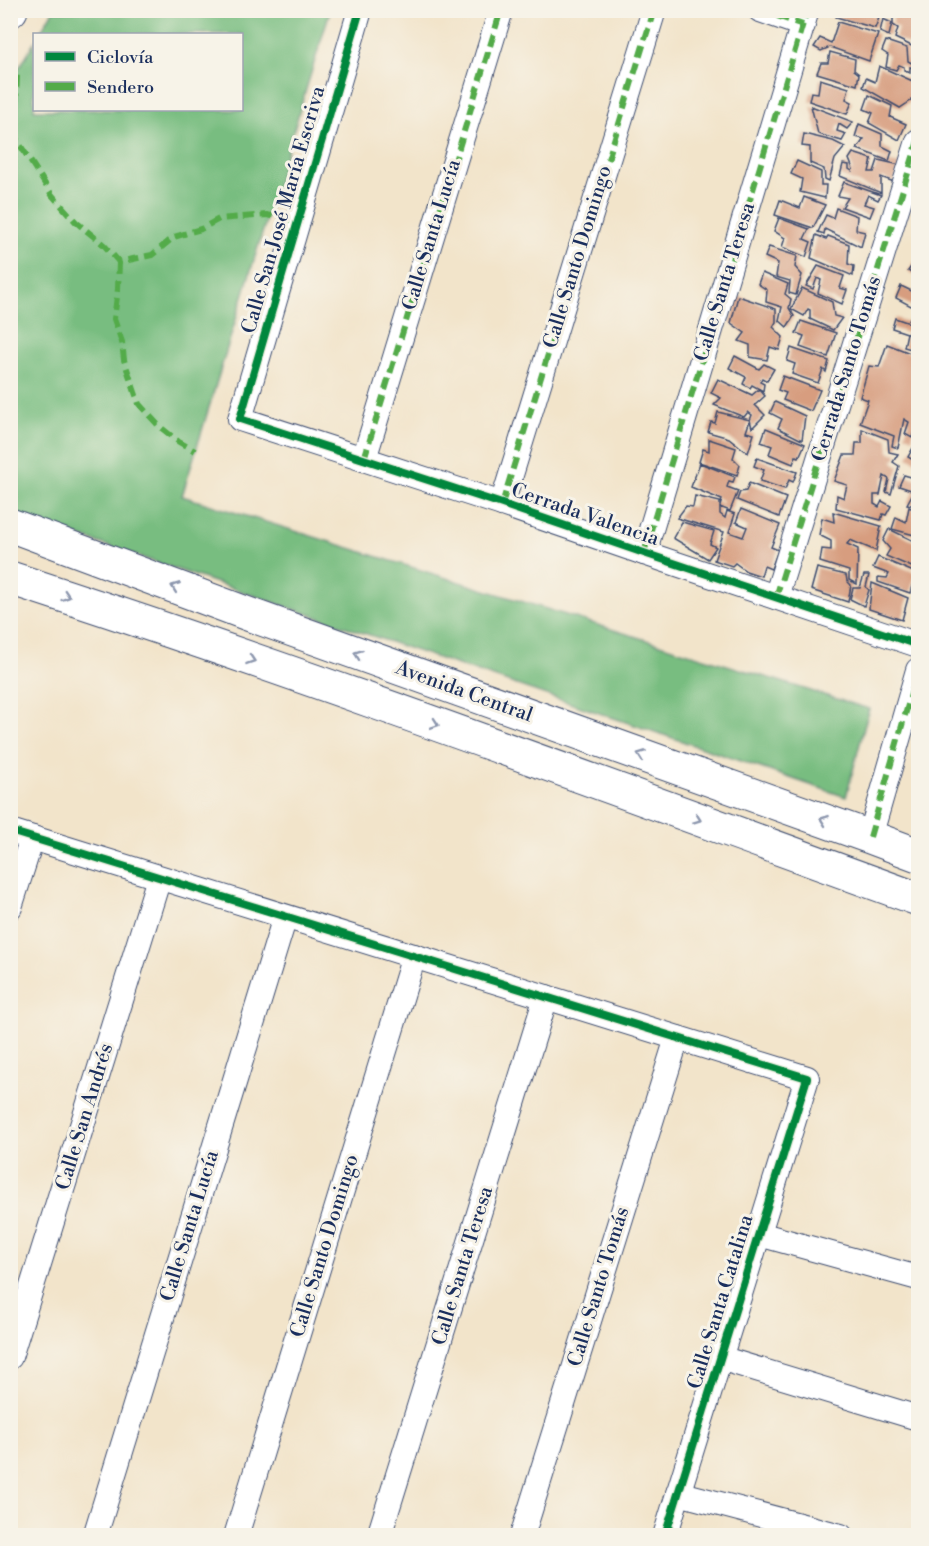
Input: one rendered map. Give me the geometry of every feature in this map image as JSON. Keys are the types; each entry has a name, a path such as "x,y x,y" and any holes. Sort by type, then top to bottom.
{"main road":[{"name":"Avenida Central","path":"10,525 259,618 918,855"},
{"name":"Avenida Central","path":"10,578 115,612 468,735 918,899"}],"street":[{"name":"Calle San José María Escriva","path":"240,419 360,10"},
{"name":"Calle Santa Lucía","path":"364,459 501,10"},
{"name":"Calle Santo Domingo","path":"502,504 654,10"},
{"path":"760,10 805,18"},
{"name":"Calle Santa Teresa","path":"644,553 805,18"},
{"name":"Cerrada Santo Tomás","path":"776,597 918,141"},
{"name":"Cerrada Valencia","path":"240,419 502,504 918,645"},
{"path":"870,837 918,670"},
{"path":"10,907 21,835 677,1038"},
{"name":"Calle San Andrés","path":"10,1357 159,878"},
{"name":"Calle Santa Lucía","path":"95,1536 285,917"},
{"name":"Calle Santo Domingo","path":"236,1536 414,956"},
{"name":"Calle Santa Teresa","path":"379,1536 546,997"},
{"name":"Calle Santa Catalina","path":"665,1536 807,1078 677,1038"},
{"name":"Calle Santo Tomás","path":"522,1536 677,1038"},
{"path":"759,1234 918,1278"},
{"path":"720,1358 918,1418"},
{"path":"678,1493 841,1536"}],"green space":[{"path":"53,11 330,11 182,496 869,709 846,797 11,513 11,78 33,44 33,111 243,111 243,33 40,33"}],"building":[{"path":"836,10 873,10 872,15 879,18 875,28 836,17"},
{"path":"906,10 918,10 916,34 918,35 918,49 895,38 898,28 893,25 893,13 904,15"},
{"path":"883,19 892,23 889,36 880,32"},
{"path":"838,22 878,34 869,61 830,47 821,51 814,47 820,38 831,43"},
{"path":"886,41 907,48 908,61 917,66 910,67 910,73 899,65 896,70 886,67 888,55 882,51"},
{"path":"830,52 855,59 854,70 859,74 857,85 817,73 821,63 828,63"},
{"path":"879,66 917,83 912,100 900,108 863,87 866,78 875,82"},
{"path":"820,79 849,88 846,99 852,102 847,114 809,101 811,92 818,93"},
{"path":"869,95 892,106 890,117 906,124 899,140 869,123 873,113 864,109"},
{"path":"811,106 853,122 847,129 839,124 837,131 846,134 842,141 818,134"},
{"path":"859,124 882,134 882,146 892,151 889,161 857,149 864,139 855,137"},
{"path":"804,134 833,141 845,147 835,159 829,181 825,179 824,169 810,163 810,147 802,146"},
{"path":"853,153 872,159 869,172 874,172 878,160 900,165 894,182 881,177 881,193 840,176 843,164 849,165 852,171 849,159"},
{"path":"797,161 821,172 821,185 826,185 825,198 800,192 802,179 791,174"},
{"path":"844,182 881,195 878,200 868,195 864,204 874,207 870,217 842,207 848,198 838,196"},
{"path":"804,197 825,205 813,228 775,215 780,200 800,208"},
{"path":"836,208 857,216 856,230 865,232 861,247 825,229 824,234 818,232 826,215 833,218"},
{"path":"779,218 809,229 804,239 811,242 806,257 782,247 785,238 774,231"},
{"path":"816,235 826,239 828,236 849,244 848,264 854,266 853,276 811,258"},
{"path":"769,247 797,256 795,267 802,275 796,295 789,293 790,281 776,277 778,263 765,257"},
{"path":"915,261 918,263 918,277 908,271"},
{"path":"818,266 844,276 840,288 847,290 842,304 818,293 821,280 817,278 813,289 806,286"},
{"path":"762,273 788,284 785,294 791,299 789,308 794,316 787,327 779,320 782,307 766,302 767,290 758,284"},
{"path":"901,286 918,294 918,322 909,320 915,308 896,298"},
{"path":"802,288 832,302 834,316 842,318 833,330 810,319 808,309 804,316 791,309"},
{"path":"738,296 776,309 776,322 773,327 783,337 779,350 770,347 767,360 750,357 750,345 739,341 745,333 731,323"},
{"path":"895,318 918,326 918,351 904,347 907,333 892,328"},
{"path":"801,321 836,333 828,357 800,347 804,336 796,333"},
{"path":"887,344 918,356 915,368 918,369 918,401 915,410 918,411 918,418 912,438 905,434 909,422 904,419 898,448 892,446 894,436 860,423 868,400 860,397 869,366 879,367"},
{"path":"791,348 829,361 826,372 823,369 818,383 792,374 795,364 787,361"},
{"path":"735,356 759,369 764,364 774,369 767,381 762,378 760,382 764,384 763,391 752,385 750,388 743,384 746,377 729,368"},
{"path":"783,376 820,390 811,411 783,400 786,393 778,390"},
{"path":"718,379 752,395 759,389 765,396 755,405 765,415 752,428 750,420 752,415 748,412 744,417 714,405 721,398 711,393"},
{"path":"775,402 805,416 802,440 778,428 782,419 770,413"},
{"path":"718,412 750,420 746,432 754,434 748,453 729,438 708,432 711,422 715,423"},
{"path":"766,428 805,444 793,464 769,454 772,446 761,442"},
{"path":"862,429 888,439 889,452 898,454 893,462 899,466 891,494 886,492 889,479 884,476 880,495 874,495 874,504 879,507 882,501 891,506 886,515 883,514 881,520 836,508 837,495 844,498 847,485 834,481 844,455 855,455 856,443 862,443"},
{"path":"709,439 736,448 733,458 740,465 737,475 699,462 703,449 709,451"},
{"path":"913,448 918,450 918,463 908,457"},
{"path":"757,458 797,472 793,482 789,480 785,489 760,481 764,470 754,466"},
{"path":"700,463 735,477 733,482 729,481 727,487 738,491 730,511 720,507 720,514 725,518 727,511 735,514 729,532 743,537 747,527 736,522 741,509 780,525 771,547 778,550 771,569 764,566 761,576 746,571 735,563 732,566 714,560 724,532 677,518 686,506 693,507 695,496 720,502 720,506 722,500 691,487"},
{"path":"904,475 918,479 918,507 907,504 914,491 899,486"},
{"path":"749,483 786,498 779,517 737,500 740,492 746,491"},
{"path":"909,507 918,511 918,536 892,529 896,517 906,522"},
{"path":"833,512 881,526 876,551 850,540 847,544 858,549 857,584 849,580 849,571 820,562 822,549 831,550 831,541 819,535 822,518 834,522"},
{"path":"682,522 714,531 710,544 716,547 708,559 673,538"},
{"path":"889,529 918,543 918,559 914,568 886,556 890,549 883,541"},
{"path":"878,557 916,573 910,593 878,582 878,577 887,578 889,574 873,568"},
{"path":"817,568 846,575 851,585 848,602 811,590"},
{"path":"864,575 869,575 866,587 869,590 864,606 850,599 853,588 860,588"},
{"path":"872,583 908,598 902,620 869,609"}],"marked path":[{"path":"364,459 501,10"},
{"path":"502,504 654,10"},
{"path":"760,10 803,25"},
{"path":"644,553 807,10"},
{"path":"10,59 17,75 15,137 52,195 76,222 104,245 119,262 152,255 174,237 201,229 219,219 267,215 298,222"},
{"path":"776,597 918,141"},
{"path":"119,262 114,319 122,342 124,360 139,404 159,426 195,451"},
{"path":"870,837 918,670"}],"cycle path":[{"path":"360,10 240,419 502,504 918,645"},
{"path":"10,831 807,1078 665,1536"}]}
